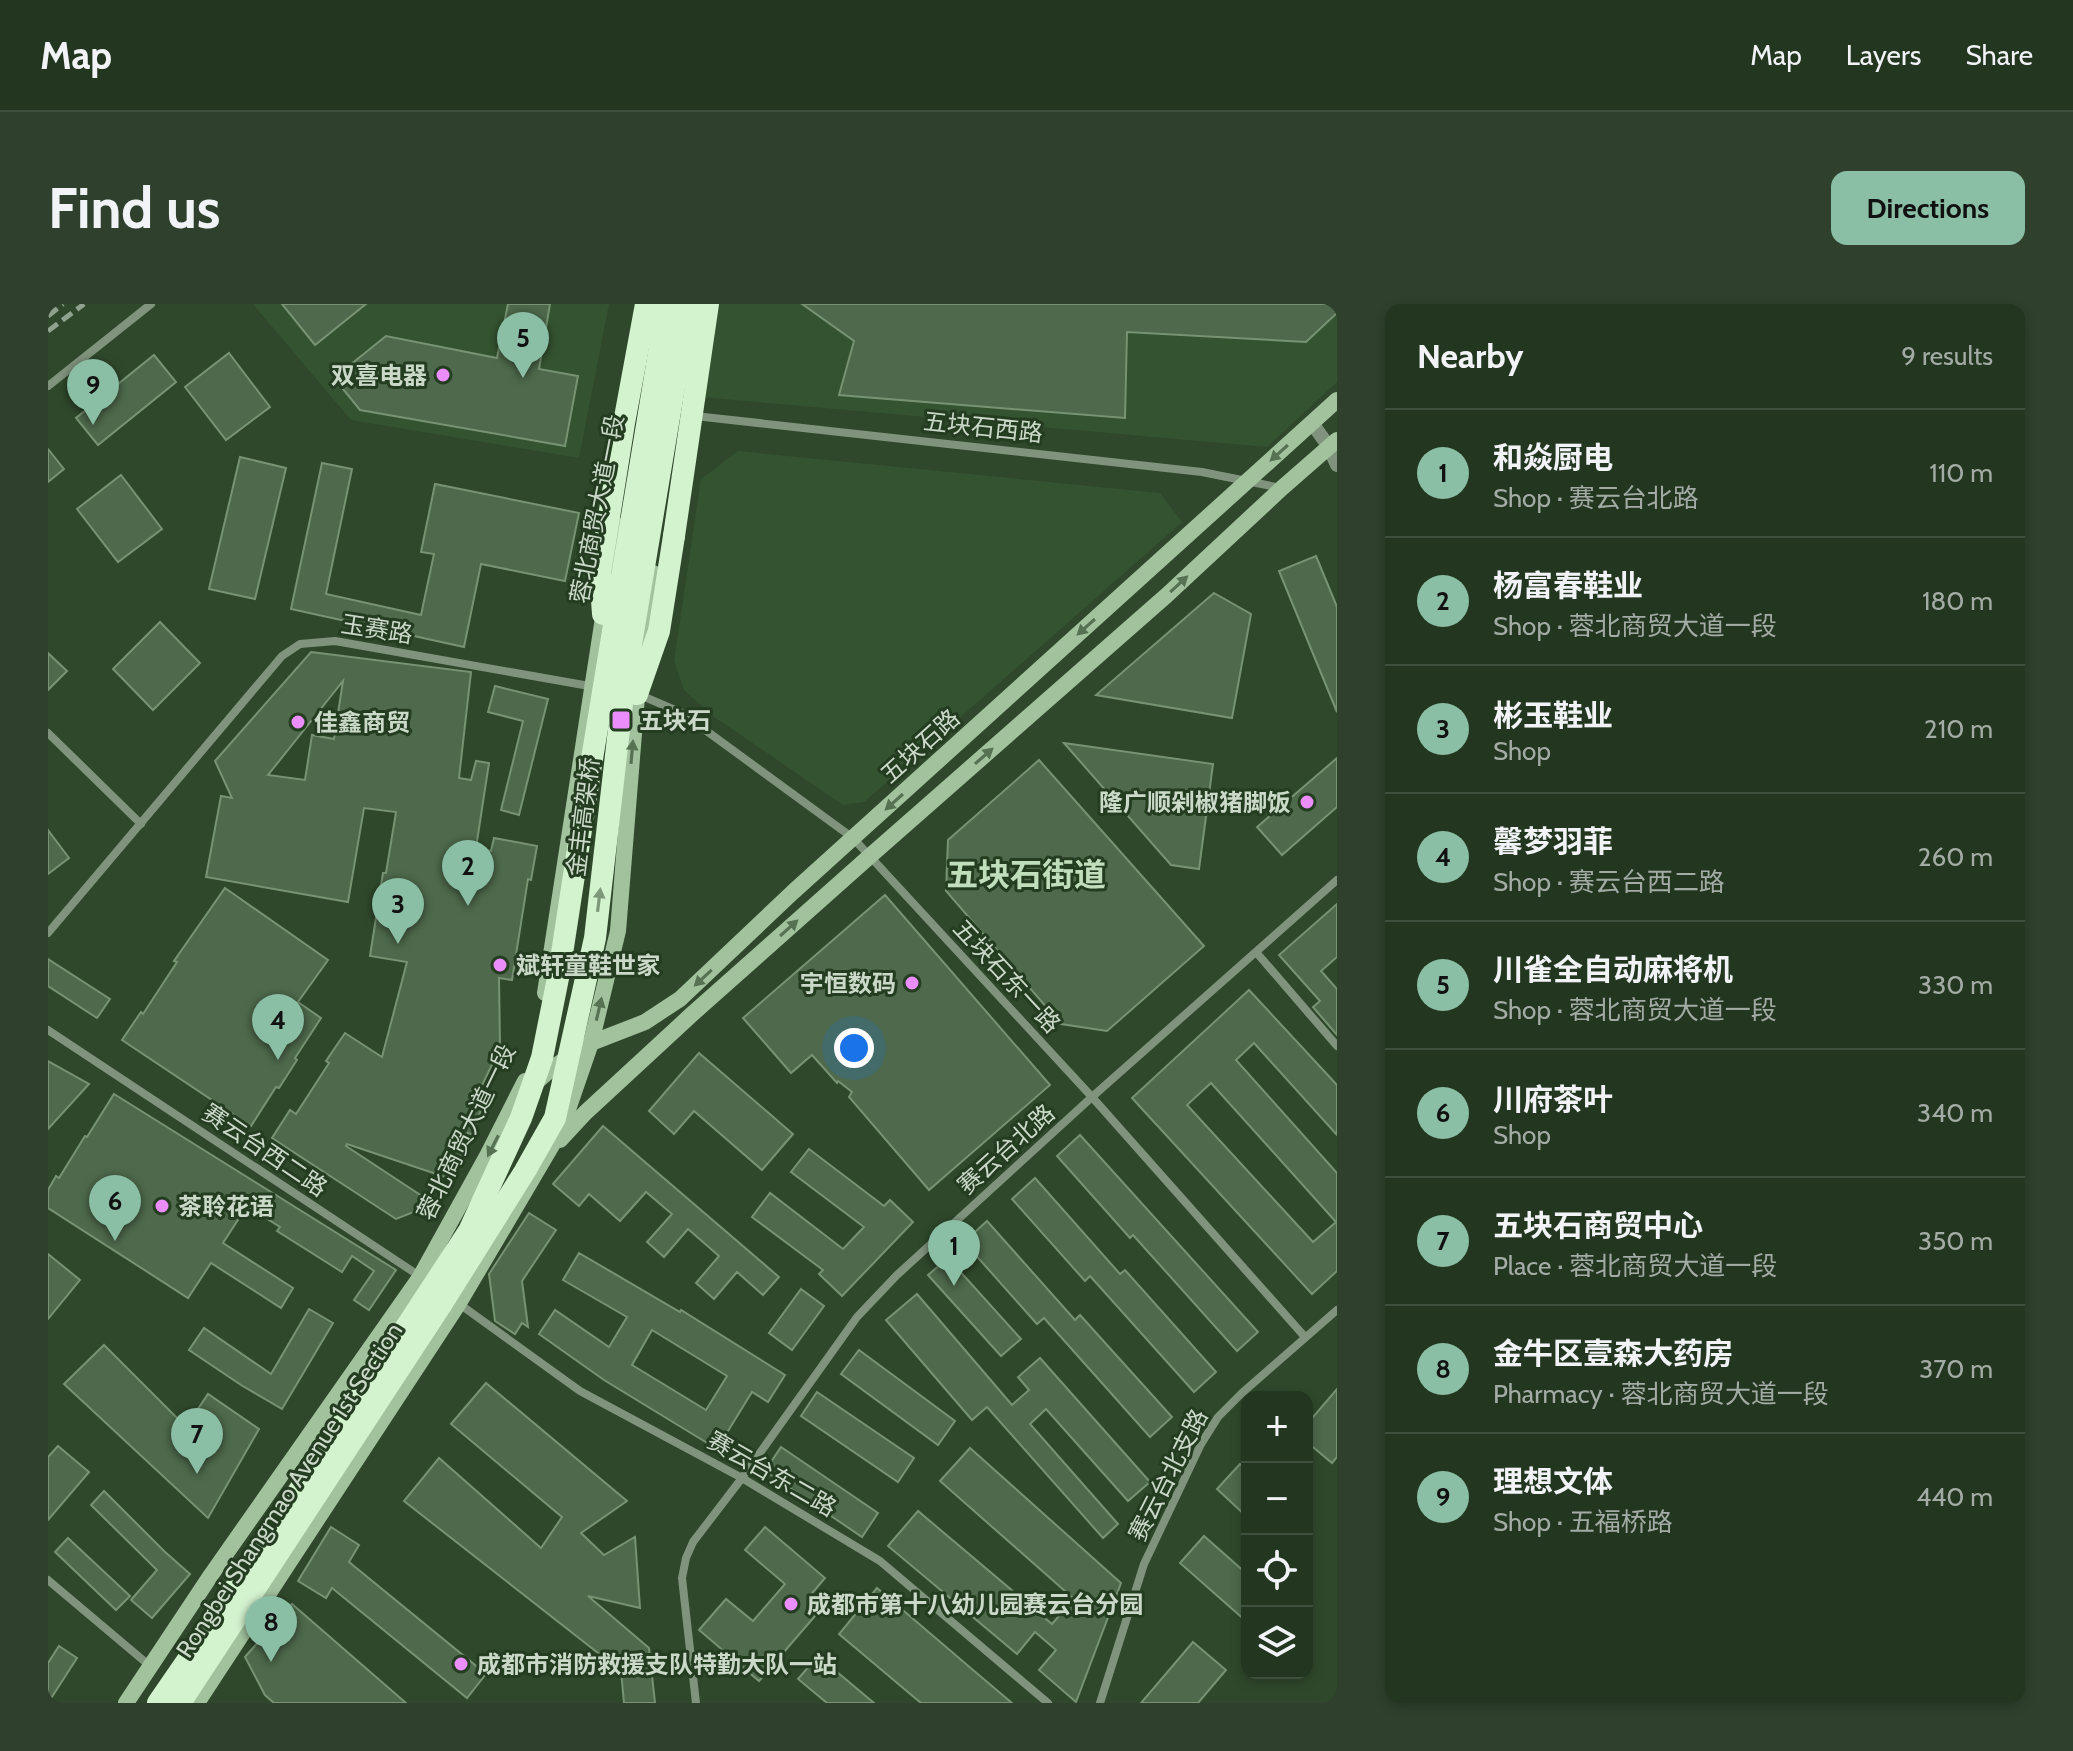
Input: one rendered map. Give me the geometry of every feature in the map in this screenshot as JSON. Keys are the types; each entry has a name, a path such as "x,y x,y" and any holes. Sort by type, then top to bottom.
{"highway":[{"path":"603,614 600,573 646,304"},
{"name":"金丰高架桥","path":"437,1295 495,1177 521,1118 542,1058 559,973 667,304"},
{"name":"金丰高架桥","path":"437,1295 525,1171 555,1118 595,938 624,686 688,304"},
{"path":"637,694 659,631 708,304"},
{"name":"蓉北商贸大道一段","path":"158,1703 437,1295"},
{"name":"Rongbei Shangmao Avenue 1st Section","path":"180,1703 437,1295"}],"main road":[{"name":"蓉北商贸大道一段","path":"196,1703 437,1295 443,1240 534,1062 603,614 659,304"},
{"name":"蓉北商贸大道一段","path":"126,1703 211,1575 549,1153 561,1130 591,1043 618,931 637,694 695,304"},
{"name":"五块石路","path":"517,1098 555,1066 591,1043 645,1022 680,999 853,838 1337,400"},
{"name":"五块石路","path":"549,1153 585,1113 678,1027 1167,595 1333,443"}],"street":[{"path":"48,386 151,304"},
{"name":"五块石西路","path":"678,414 1202,472 1282,488"},
{"path":"1312,423 1333,443 1337,465"},
{"name":"玉赛路","path":"48,933 282,656 300,644 335,641 637,694"},
{"name":"五块石东一路","path":"637,694 682,713 853,838 1092,1097 1305,1337"},
{"path":"48,733 141,824"},
{"name":"赛云台北路","path":"696,1703 682,1578 686,1558 693,1542 857,1317 897,1275 1092,1097 1337,880"},
{"path":"1256,952 1337,1046"},
{"name":"赛云台西二路","path":"48,1030 437,1295"},
{"name":"赛云台东二路","path":"437,1295 580,1391 742,1478 880,1561 1048,1703"},
{"name":"赛云台北支路","path":"1100,1703 1144,1564 1201,1444 1218,1417 1337,1310"},
{"path":"48,1580 196,1703"}],"shaded area":[{"path":"253,304 609,304 579,458 351,420"},
{"path":"707,304 1337,304 1337,382 1267,447 689,396"},
{"path":"738,451 1160,493 1182,522 864,802 843,805 713,716 684,690 674,661 701,479"}],"building":[{"path":"282,304 366,304 315,345"},
{"path":"508,304 550,304 539,369 578,376 565,446 360,410 334,378 386,336 497,358"},
{"path":"802,304 1337,304 1337,313 1306,342 1127,332 1125,418 839,395 854,341"},
{"path":"229,353 270,407 226,440 185,387"},
{"path":"154,355 176,382 98,445 76,418"},
{"path":"48,449 64,469 48,482"},
{"path":"240,457 286,468 255,599 209,589"},
{"path":"322,463 352,469 326,594 421,615 434,554 421,552 435,484 579,513 565,581 481,564 464,647 291,609"},
{"path":"121,475 162,529 118,562 77,509"},
{"path":"1316,556 1337,607 1337,712 1279,571"},
{"path":"1214,593 1251,614 1232,718 1096,695"},
{"path":"160,622 200,663 153,710 113,669"},
{"path":"311,652 471,672 459,778 471,780 476,761 489,763 476,848 491,851 494,838 537,846 531,880 528,879 512,980 499,978 500,1048 475,1100 483,1103 473,1135 468,1133 454,1180 346,1146 434,1204 396,1219 272,1138 290,1110 296,1114 345,1033 382,1057 407,962 370,956 396,812 364,808 348,902 206,877 221,796 232,798 215,761","holes":["343,681 334,739 312,735 305,780 268,775"]},
{"path":"48,653 67,671 48,690"},
{"path":"495,686 548,699 519,815 501,810 523,721 488,712"},
{"path":"1064,743 1213,764 1199,869 1171,865"},
{"path":"1337,758 1337,807 1282,855 1257,827"},
{"path":"1039,760 1204,946 1107,1031 1061,1024 946,891 948,840"},
{"path":"48,830 69,858 48,874"},
{"path":"225,888 328,960 298,1002 321,1018 279,1088 276,1087 251,1126 122,1040 141,1012 143,1014 177,962 174,961"},
{"path":"885,895 1050,1085 929,1190 849,1097 852,1092 837,1083 812,1055 791,1073 743,1018"},
{"path":"1337,904 1337,957 1321,971 1337,989 1337,1035 1313,1007 1320,1001 1279,955"},
{"path":"48,959 110,999 97,1018 48,986"},
{"path":"1249,990 1337,1085 1337,1135 1254,1043 1236,1060 1337,1173 1337,1271 1312,1294 1132,1098","holes":["1211,1083 1336,1222 1313,1242 1187,1105"]},
{"path":"699,1053 793,1134 762,1170 694,1111 674,1134 649,1111"},
{"path":"48,1061 89,1084 48,1129"},
{"path":"114,1094 396,1270 369,1310 354,1300 374,1271 352,1256 342,1272 277,1231 280,1227 247,1206 223,1243 293,1288 281,1308 211,1263 188,1298 48,1208 48,1190 56,1176 59,1178"},
{"path":"603,1126 779,1277 763,1295 737,1272 714,1299 696,1283 719,1256 688,1229 664,1257 647,1242 672,1214 646,1192 620,1221 589,1194 579,1206 553,1184"},
{"path":"1080,1135 1258,1332 1237,1351 1057,1156"},
{"path":"809,1149 884,1206 890,1200 913,1222 842,1296 819,1274 823,1270 752,1217 770,1193 843,1249 864,1227 791,1172"},
{"path":"1035,1178 1120,1274 1125,1270 1216,1372 1194,1392 1090,1276 1085,1281 1012,1199"},
{"path":"529,1213 556,1230 522,1281 528,1327 522,1323 515,1334 495,1321 489,1274"},
{"path":"987,1221 1075,1320 1080,1315 1172,1417 1150,1437 1044,1318 1037,1324 964,1242"},
{"path":"579,1253 681,1310 785,1375 768,1402 752,1392 717,1449 604,1380 539,1334 555,1310 609,1347 627,1317 563,1280","holes":["652,1330 727,1376 706,1410 632,1365"]},
{"path":"48,1254 80,1280 48,1319"},
{"path":"948,1258 1021,1339 1001,1356 928,1275"},
{"path":"801,1289 824,1306 792,1350 769,1333"},
{"path":"917,1294 1012,1405 1029,1390 1018,1377 1040,1358 1150,1482 1128,1501 1046,1409 1030,1424 1118,1524 1103,1538 987,1407 972,1420 886,1320"},
{"path":"309,1309 333,1323 282,1409 189,1350 204,1328 271,1374"},
{"path":"104,1345 186,1427 208,1394 259,1429 208,1518 64,1384"},
{"path":"859,1350 955,1421 938,1445 841,1374"},
{"path":"486,1383 627,1501 581,1533 604,1555 635,1537 640,1608 588,1596 649,1648 655,1703 624,1703 621,1671 404,1501 439,1458 541,1548 562,1517 451,1424"},
{"path":"1337,1389 1337,1457 1332,1463 1313,1447 1313,1417"},
{"path":"817,1392 914,1458 898,1482 801,1416"},
{"path":"58,1446 89,1472 48,1520 48,1457"},
{"path":"781,1447 878,1513 862,1537 765,1471"},
{"path":"970,1448 1121,1583 1076,1702 1039,1670 1056,1650 1035,1632 1017,1654 888,1546 918,1511 1052,1624 1074,1599 940,1481"},
{"path":"1240,1464 1241,1465 1241,1511 1217,1489"},
{"path":"104,1491 190,1574 152,1618 131,1600 157,1570 91,1505"},
{"path":"331,1527 359,1545 349,1562 486,1674 467,1698 332,1588 326,1598 298,1581"},
{"name":"成都市第十八幼儿园赛云台分园","path":"765,1527 825,1578 808,1598 821,1609 759,1681 699,1630 726,1599 753,1621 785,1584 745,1550"},
{"path":"1204,1536 1241,1569 1241,1617 1180,1563"},
{"path":"68,1538 130,1596 116,1610 55,1552"},
{"path":"877,1588 1012,1703 921,1703 839,1634"},
{"path":"292,1604 406,1703 274,1703 265,1695 245,1657"},
{"path":"1193,1642 1226,1670 1198,1703 1141,1703"},
{"path":"59,1646 77,1658 48,1703 48,1663"},
{"path":"818,1656 874,1703 827,1703 798,1679"}],"railway":[{"path":"48,316 63,304"},
{"path":"48,331 84,304"}],"place":[{"name":"双喜电器","path":"443,375"},
{"name":"川雀全自动麻将机","path":"523,378"},
{"name":"理想文体","path":"93,425"},
{"name":"五块石","path":"621,720"},
{"name":"佳鑫商贸","path":"298,722"},
{"name":"隆广顺剁椒猪脚饭","path":"1307,802"},
{"name":"杨富春鞋业","path":"468,906"},
{"name":"彬玉鞋业","path":"398,944"},
{"name":"斌轩童鞋世家","path":"500,965"},
{"name":"宇恒数码","path":"912,983"},
{"name":"馨梦羽菲","path":"278,1060"},
{"name":"茶聆花语","path":"162,1206"},
{"name":"川府茶叶","path":"115,1241"},
{"name":"和焱厨电","path":"954,1286"},
{"name":"五块石商贸中心","path":"197,1474"},
{"name":"成都市第十八幼儿园赛云台分园","path":"791,1604"},
{"name":"金牛区壹森大药房","path":"271,1662"},
{"name":"成都市消防救援支队特勤大队一站","path":"461,1664"}],"district":[{"name":"五块石街道","path":"1026,874"}]}
